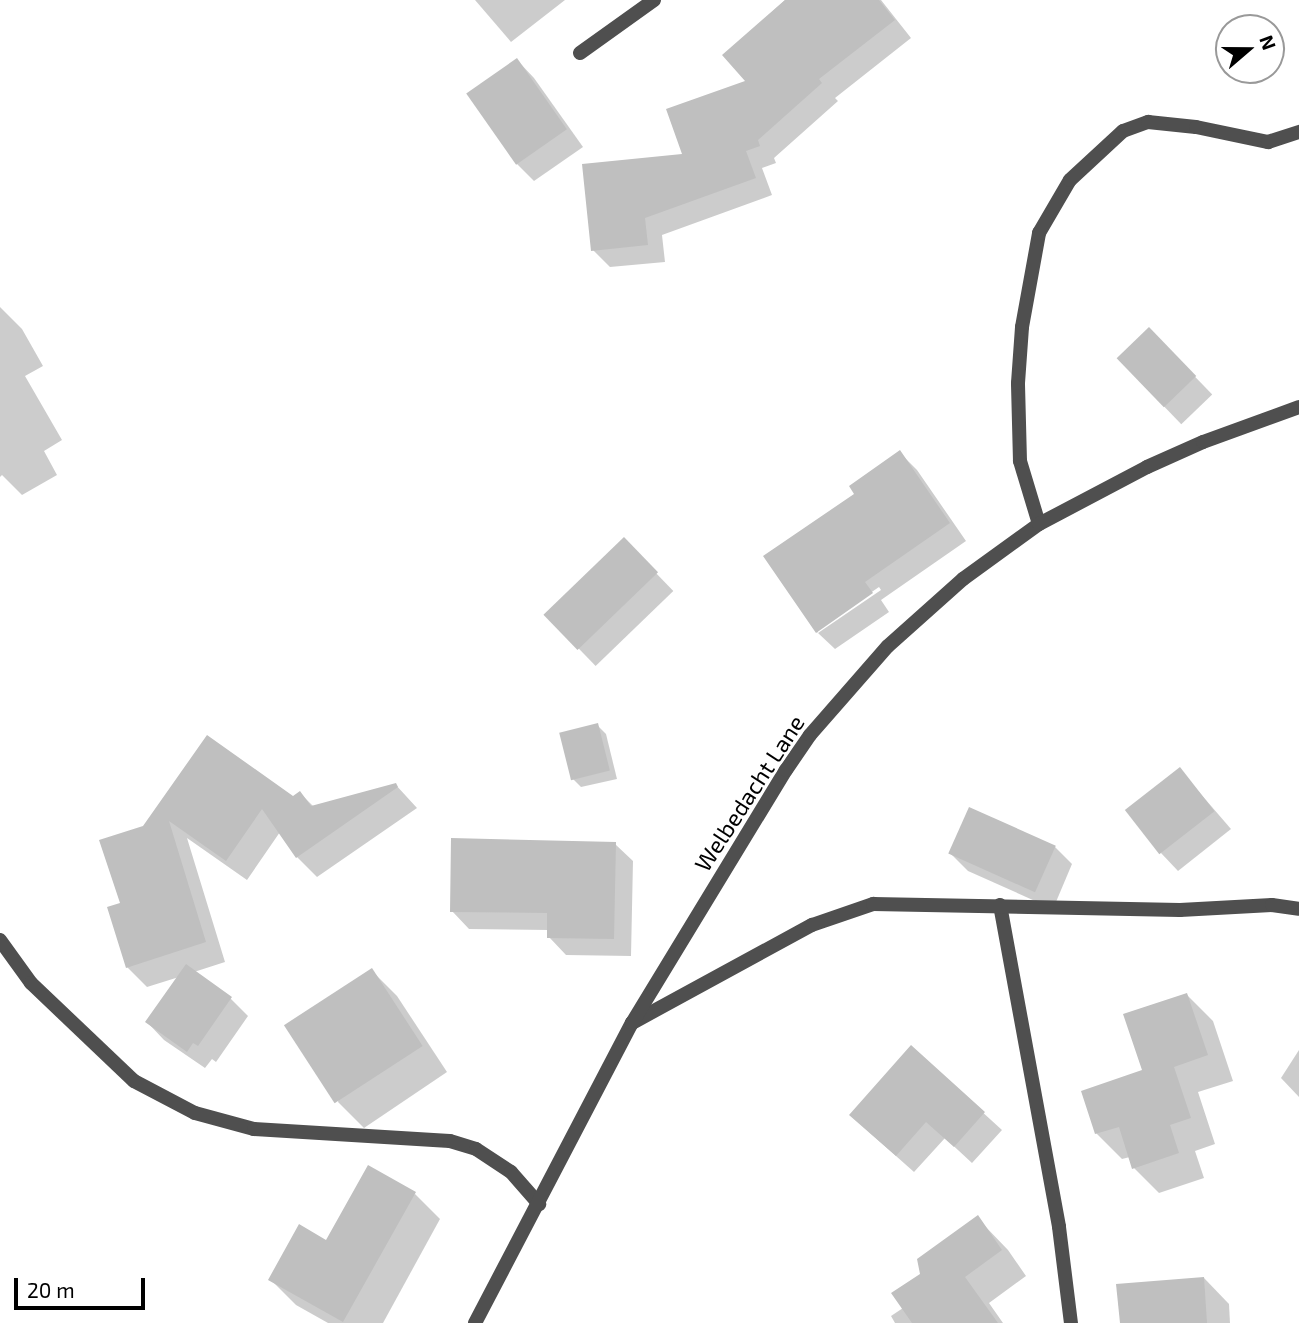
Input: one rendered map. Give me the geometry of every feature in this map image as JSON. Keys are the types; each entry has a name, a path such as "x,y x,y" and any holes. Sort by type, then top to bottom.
{"street":[{"path":"580,53 654,0"},
{"path":"1039,524 1020,461 1018,383 1021,338 1039,233 1070,180 1123,131 1147,122 1196,127 1268,142 1299,132"},
{"name":"Welbedacht Lane","path":"482,1320 632,1023 810,736 888,646 963,579 1039,524 1147,467 1203,442 1299,407"},
{"path":"632,1023 812,925 873,904 1181,910 1272,905 1299,909"},
{"path":"1000,905 1059,1227 1071,1323"},
{"path":"0,940 40,992 134,1081 195,1112 254,1129 450,1141 476,1149 510,1172 539,1204"}],"building":[{"path":"785,0 879,0 895,20 819,79 822,83 758,140 760,146 746,151 756,178 645,218 648,245 591,251 582,164 682,154 666,109 745,81 722,55"},
{"path":"517,58 567,129 516,165 466,94"},
{"path":"1149,327 1196,376 1164,407 1117,358"},
{"path":"900,450 950,523 865,582 873,593 816,633 763,556 854,494 849,486"},
{"path":"624,537 658,572 577,650 543,615"},
{"path":"598,723 610,771 571,780 559,733"},
{"path":"207,735 293,796 300,791 311,806 396,783 398,787 296,858 262,809 226,861 169,821 206,942 126,968 107,907 120,903 99,840 143,826"},
{"path":"1180,767 1214,811 1159,854 1125,810"},
{"path":"969,807 1056,846 1035,892 948,854"},
{"path":"451,838 616,842 614,939 547,938 547,913 450,912"},
{"path":"186,964 232,997 198,1046 193,1043 187,1052 145,1022"},
{"path":"372,968 423,1046 335,1103 284,1025"},
{"path":"1187,993 1208,1055 1174,1067 1191,1118 1170,1125 1179,1153 1132,1169 1119,1127 1095,1134 1081,1091 1142,1070 1123,1014"},
{"path":"911,1045 985,1112 954,1147 926,1122 896,1156 849,1115"},
{"path":"368,1165 416,1192 343,1322 268,1280 299,1224 326,1240"},
{"path":"978,1215 1002,1250 965,1277 998,1323 912,1323 891,1293 920,1274 917,1259"},
{"path":"1204,1277 1207,1323 1120,1323 1116,1284"}]}
